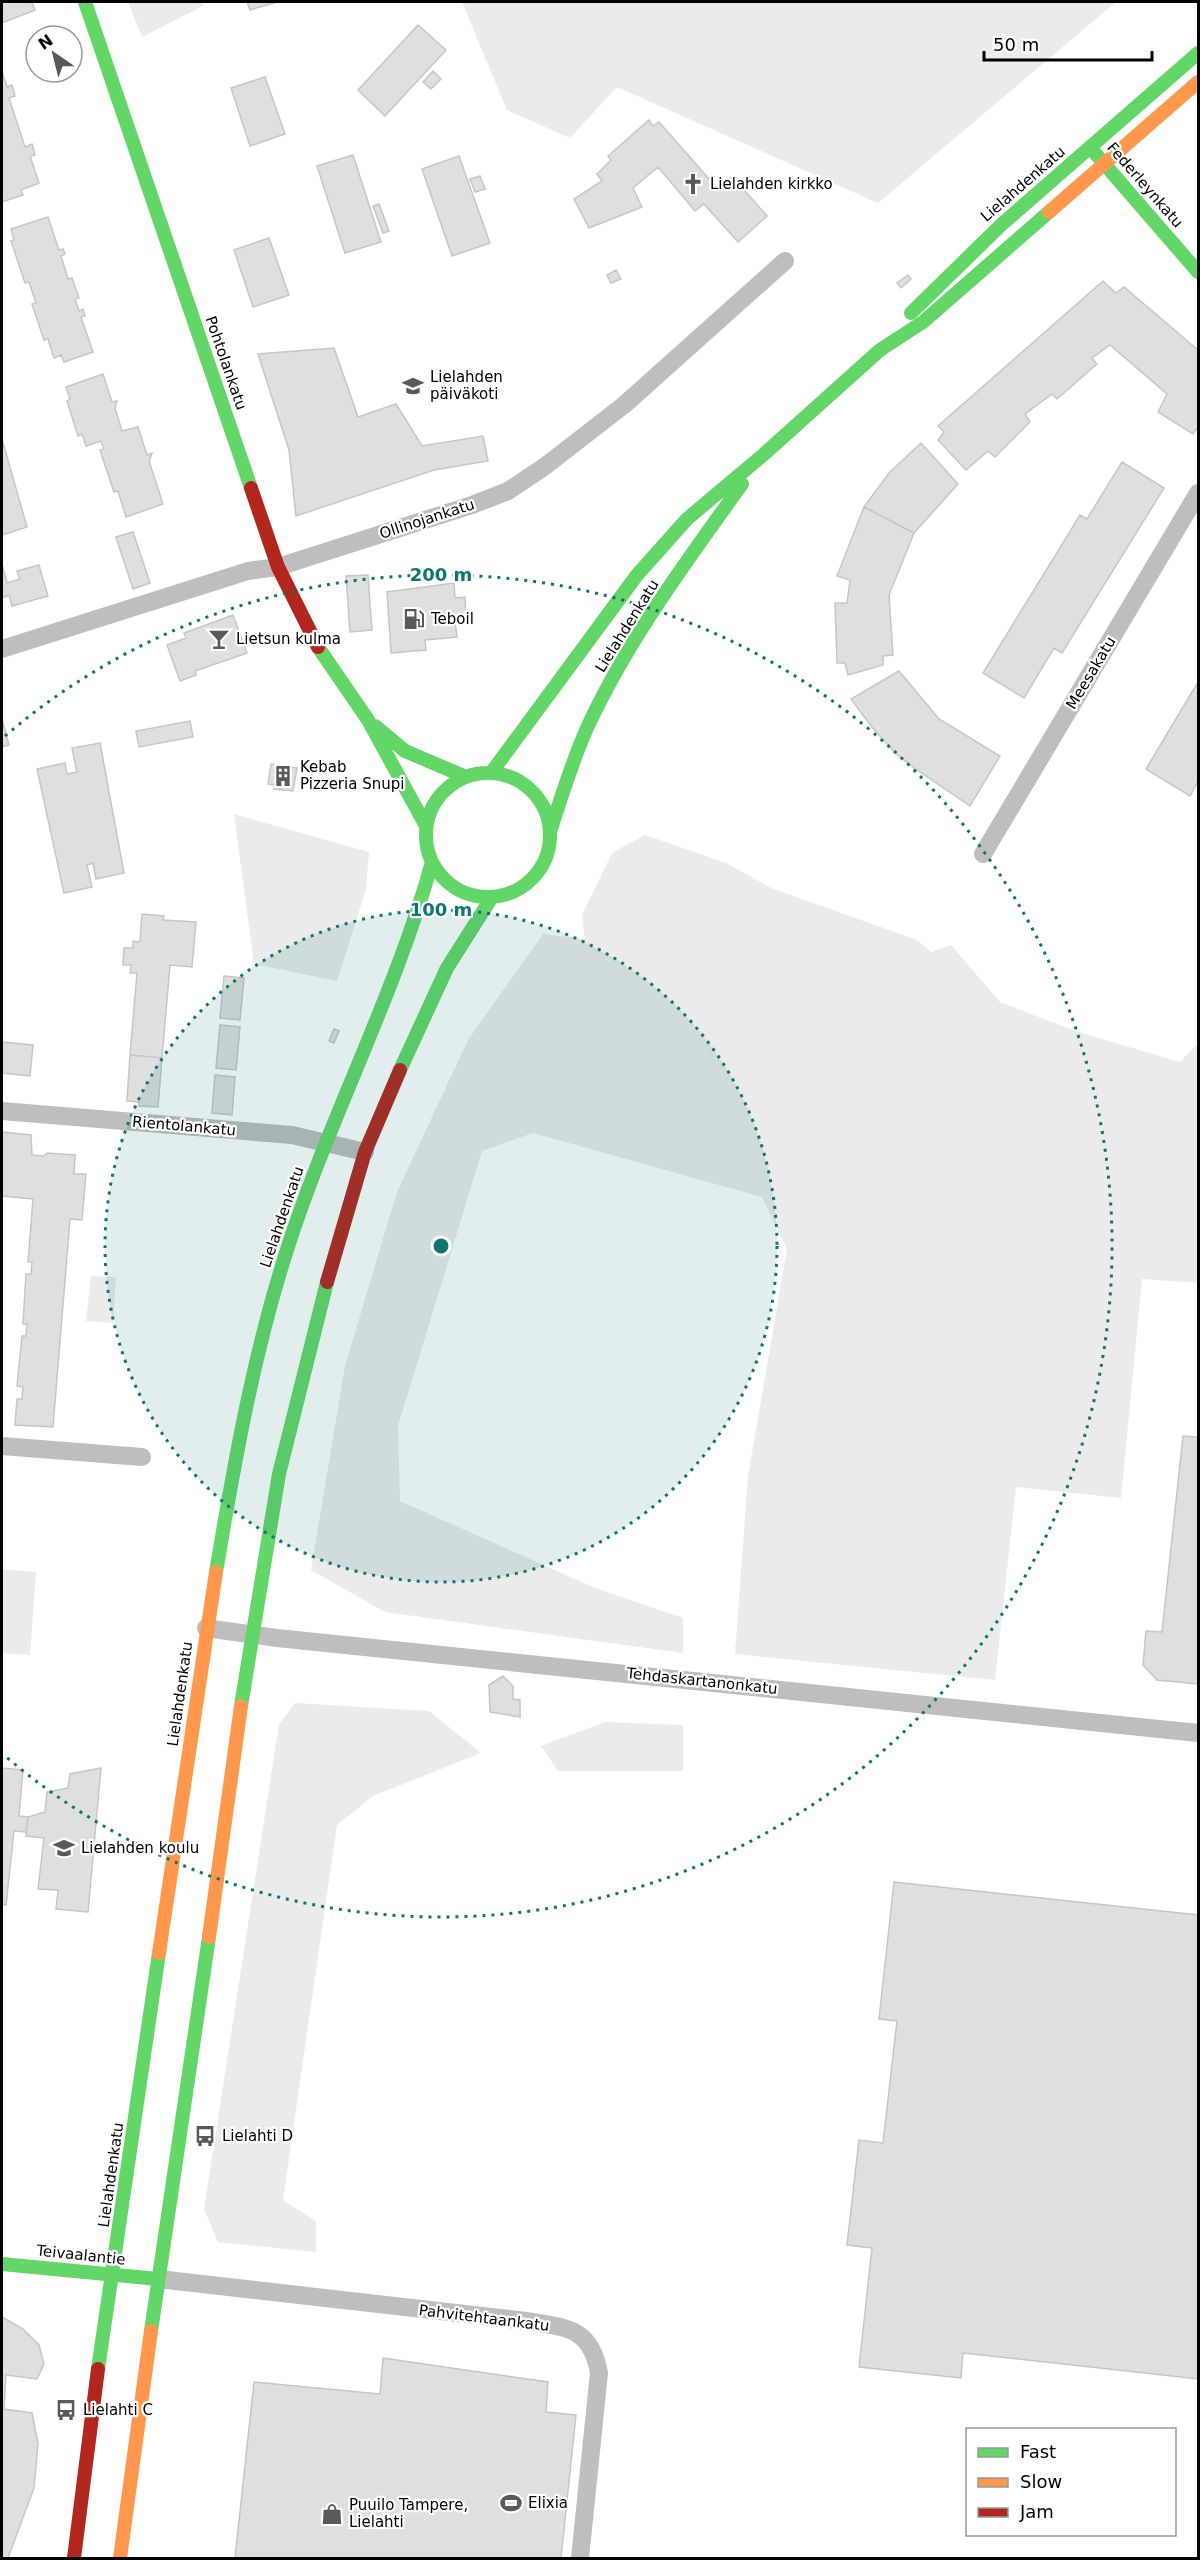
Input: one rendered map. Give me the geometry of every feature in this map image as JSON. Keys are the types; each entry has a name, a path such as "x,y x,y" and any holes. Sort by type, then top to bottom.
{"main road":[{"name":"Pohtolankatu","path":"85,2 278,567 320,651 368,720 426,826"},
{"name":"Lielahdenkatu","path":"490,773 638,575 687,519 764,455 880,350 914,309 1001,225 1198,53"},
{"name":"Lielahdenkatu","path":"880,350 923,322 1198,82"},
{"name":"Federleynkatu","path":"1090,148 1198,272"},
{"name":"Lielahdenkatu","path":"550,832 571,767 599,704 679,574 764,455"},
{"name":"Pohtolankatu","path":"368,720 405,751 466,777"},
{"path":"490,773 516,780 536,796 548,819 550,832 547,854 536,874 520,888 492,897 476,896 455,888 438,872 427,851 426,826 439,796 447,788 466,777 490,773"},
{"name":"Lielahdenkatu","path":"74,2559 206,1628 234,1465 263,1337 286,1253 325,1145 418,912 432,862"},
{"path":"120,2559 158,2279 182,2132 252,1635 279,1474 331,1267 365,1152 430,1001 451,960 492,897"},
{"name":"Teivaalantie","path":"2,2264 158,2279"}],"street":[{"name":"Ollinojankatu","path":"2,649 248,571 278,567 472,505 508,491 544,467 624,405 785,261"},
{"name":"Meesakatu","path":"983,854 1198,493"},
{"name":"Rientolankatu","path":"2,1111 292,1136 365,1152"},
{"path":"2,1446 142,1457"},
{"name":"Tehdaskartanonkatu","path":"206,1628 252,1635 1198,1733"},
{"name":"Pahvitehtaankatu","path":"158,2279 527,2321 579,2333 596,2352 599,2373 580,2559"}],"shaded area":[{"path":"128,2 204,2 203,6 142,37"},
{"path":"462,2 1116,2 878,203 617,87 570,138 507,110"},
{"path":"234,814 369,852 366,889 337,981 254,964"},
{"path":"645,835 726,863 771,888 917,940 931,952 951,945 1000,1002 1075,1031 1180,1062 1198,1043 1198,1283 1142,1279 1121,1498 1016,1487 995,1680 735,1654 748,1476 787,1249 762,1197 533,1133 482,1151 398,1426 400,1501 595,1588 683,1618 683,1653 385,1612 311,1570 345,1366 397,1192 468,1040 543,934 585,939 582,915 612,853"},
{"path":"91,1276 116,1277 113,1323 86,1321"},
{"path":"2,1569 36,1572 30,1655 2,1653"},
{"path":"295,1703 429,1711 481,1753 373,1796 337,1825 283,2200 316,2221 316,2252 218,2242 204,2209 279,1724"},
{"path":"605,1722 683,1725 683,1771 558,1771 541,1746"}],"building":[{"path":"2,2 32,2 35,10 2,23"},
{"path":"247,2 277,2 250,10"},
{"path":"418,25 446,50 385,116 358,90"},
{"path":"2,71 7,87 12,85 15,96 9,98 25,147 32,144 35,155 30,156 39,183 21,190 23,195 2,202"},
{"path":"433,71 441,79 431,89 423,82"},
{"path":"265,77 285,134 250,146 231,88"},
{"name":"Lielahden kirkko","path":"649,120 653,126 659,122 717,188 732,176 767,216 738,242 704,204 695,211 658,167 633,188 642,207 589,228 574,199 602,181 597,174 611,160 608,156"},
{"path":"353,155 381,242 345,253 317,166"},
{"path":"459,156 490,243 452,256 422,169"},
{"path":"480,176 485,189 475,192 470,179"},
{"path":"379,204 389,231 383,233 373,206"},
{"path":"48,217 59,250 63,249 65,254 61,256 68,279 72,278 79,298 75,299 79,311 83,309 85,316 81,317 93,352 64,362 61,355 54,358 48,339 44,340 32,304 36,303 29,282 25,283 11,241 14,240 11,229"},
{"path":"269,238 289,295 253,307 234,250"},
{"path":"616,270 621,279 611,283 607,275"},
{"path":"908,275 911,279 901,288 897,283"},
{"path":"1103,281 1116,293 1124,287 1198,350 1198,427 1193,434 1158,412 1167,394 1110,345 1092,358 1097,364 1057,399 1052,394 1025,414 1030,422 995,457 988,451 966,470 938,440 944,432 938,426"},
{"path":"334,348 358,417 396,404 422,446 483,436 488,461 434,470 296,516 289,450 258,354"},
{"path":"103,374 112,402 117,401 115,408 122,431 138,427 147,455 152,453 149,461 163,504 126,517 118,491 114,492 100,450 104,449 101,441 86,446 82,434 78,436 67,401 70,399 66,387"},
{"path":"2,439 27,527 2,535"},
{"path":"921,443 958,484 914,533 864,507 889,473"},
{"path":"1122,462 1164,488 1062,653 1054,648 1024,698 983,673 1080,515 1087,519"},
{"path":"864,507 914,533 889,595 893,655 883,656 883,665 848,675 845,663 837,663 835,603 847,603 850,580 837,576"},
{"path":"133,532 150,583 133,589 116,537"},
{"path":"2,564 7,583 20,579 17,571 39,565 48,596 12,606 9,595 2,598"},
{"path":"368,575 372,630 350,632 346,576"},
{"path":"454,583 455,598 465,597 466,621 455,622 457,637 425,640 426,650 391,653 387,592"},
{"path":"233,615 247,653 195,671 196,675 180,681 167,645 186,638 184,633"},
{"path":"899,671 939,719 1000,756 970,806 894,752 851,699"},
{"path":"1198,682 1198,781 1190,796 1146,769"},
{"path":"2,719 9,745 2,747"},
{"path":"190,721 193,737 139,747 136,731"},
{"path":"100,743 124,873 96,879 93,863 87,865 92,887 64,893 37,769 65,763 67,774 77,772 72,748"},
{"name":"Kebab Pizzeria Snupi","path":"271,764 297,768 293,791 274,789 275,785 268,784"},
{"path":"142,914 164,916 163,920 196,922 192,967 170,965 162,1058 130,1055 137,973 130,973 131,965 123,965 124,948 133,948 133,941 140,942"},
{"path":"224,976 244,978 240,1020 220,1018"},
{"path":"220,1025 240,1027 236,1070 216,1068"},
{"path":"334,1029 339,1031 334,1043 329,1041"},
{"path":"2,1042 33,1045 30,1076 2,1073"},
{"path":"130,1055 162,1058 158,1107 139,1106 139,1102 127,1101"},
{"path":"215,1075 235,1077 232,1115 212,1113"},
{"path":"2,1132 31,1135 32,1155 44,1156 47,1153 75,1155 74,1174 86,1174 82,1220 70,1219 53,1427 15,1425 17,1399 22,1399 23,1387 17,1386 22,1336 26,1336 27,1324 23,1324 26,1274 31,1274 32,1262 28,1262 33,1199 2,1196"},
{"path":"1183,1436 1198,1437 1198,1684 1157,1680 1143,1665 1146,1631 1162,1632"},
{"path":"503,1676 513,1686 513,1699 520,1700 520,1717 490,1712 489,1685"},
{"path":"2,1768 23,1770 19,1816 28,1817 26,1832 14,1831 6,1905 2,1904"},
{"path":"101,1768 88,1912 56,1909 58,1890 38,1889 44,1838 26,1836 28,1817 45,1812 47,1792 68,1788 70,1774"},
{"path":"894,1882 1198,1915 1198,2379 963,2353 961,2378 859,2367 872,2248 847,2245 859,2140 883,2143 897,2021 879,2019"},
{"path":"2,2317 23,2329 39,2345 44,2364 37,2379 6,2375 4,2409 32,2413 38,2444 34,2488 8,2558 2,2558"},
{"path":"383,2358 548,2382 546,2412 576,2415 561,2558 235,2558 254,2382 380,2394"}],"traffic: fast":[{"path":"85,2 251,488"},
{"path":"911,313 1001,225 1198,53"},
{"path":"1094,152 1198,272"},
{"path":"491,773 637,575 687,519 763,455 880,350 923,322 1049,212"},
{"path":"550,832 587,728 620,664 658,603 742,484"},
{"path":"318,647 368,720 426,826"},
{"path":"375,726 405,751 466,777"},
{"path":"488,773 512,778 532,791 545,811 550,835 545,859 532,879 512,892 488,897 464,892 444,879 431,859 426,835 431,811 444,791 464,778 488,773"},
{"path":"216,1572 237,1451 274,1292 321,1155 381,1010 417,912 432,862"},
{"path":"400,1070 447,968 492,897"},
{"path":"241,1706 279,1474 327,1282"},
{"path":"151,2331 209,1937"},
{"path":"98,2369 159,1953"},
{"path":"2,2264 158,2279"}],"traffic: slow":[{"path":"1049,212 1198,82"},
{"path":"159,1953 216,1572"},
{"path":"209,1937 241,1706"},
{"path":"120,2558 151,2331"}],"traffic: jam":[{"path":"251,488 278,567 318,647"},
{"path":"327,1282 365,1152 400,1070"},
{"path":"74,2558 98,2369"}],"place":[{"name":"Lielahden kirkko","path":"693,184"},
{"name":"Lielahden päiväkoti","path":"413,386"},
{"name":"Teboil","path":"414,619"},
{"name":"Lietsun kulma","path":"219,639"},
{"name":"Kebab Pizzeria Snupi","path":"283,776"},
{"name":"Lielahden koulu","path":"64,1848"},
{"name":"Lielahti D","path":"205,2136"},
{"name":"Lielahti C","path":"66,2410"},
{"name":"Elixia","path":"511,2503"},
{"name":"Puuilo Tampere, Lielahti","path":"332,2514"}]}
